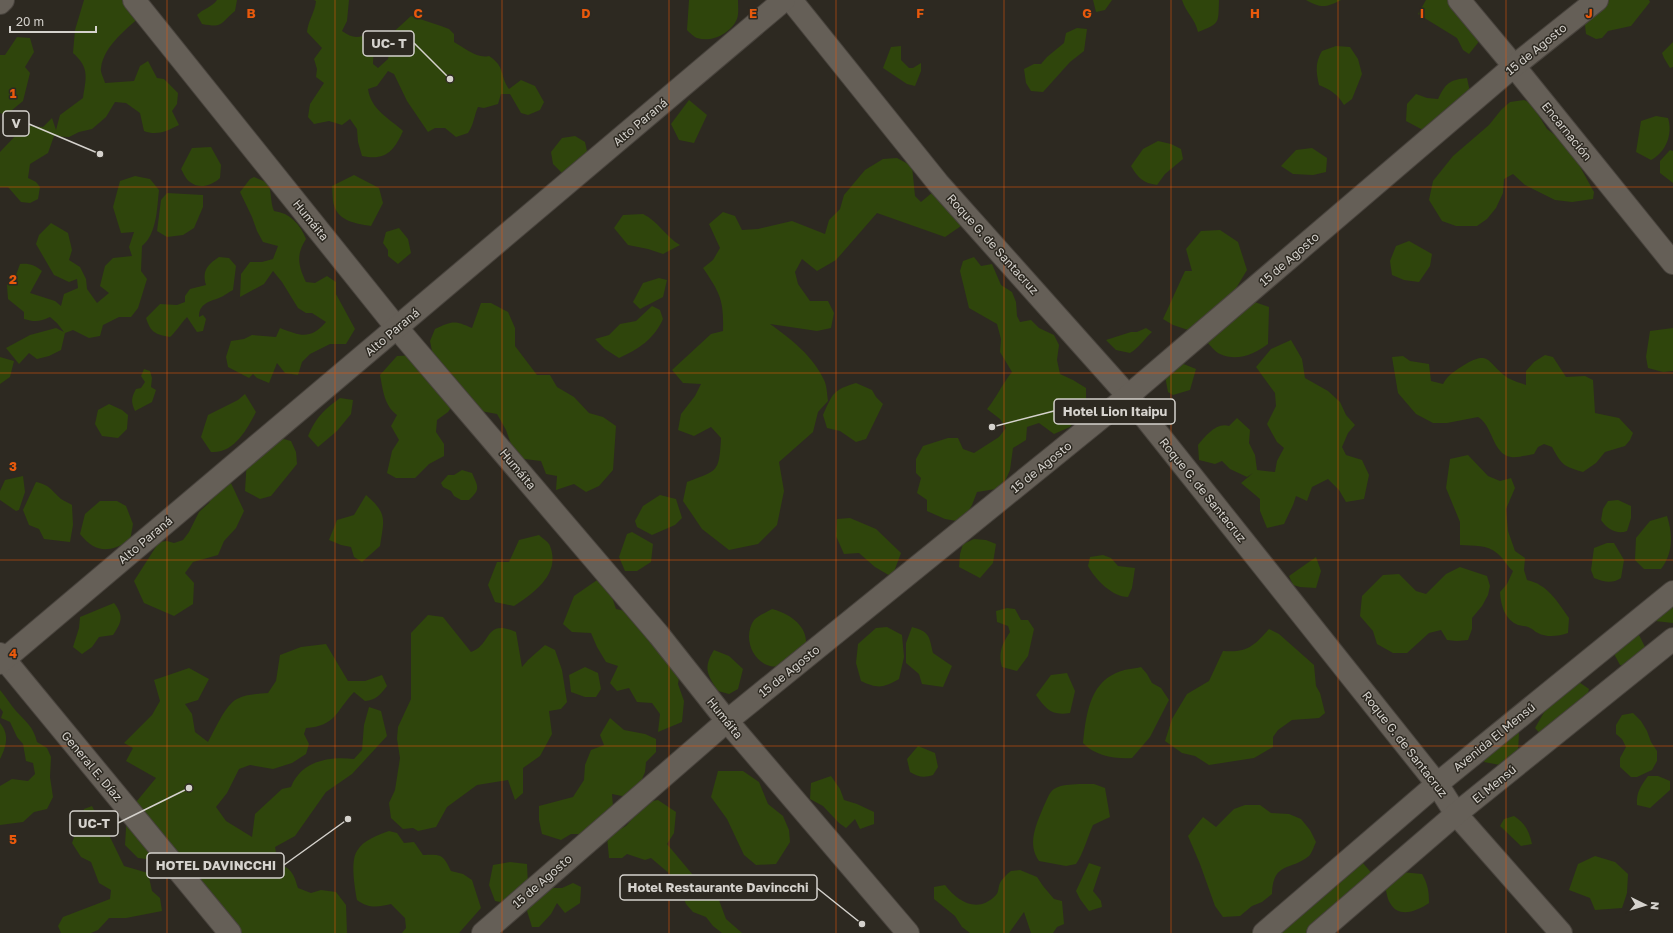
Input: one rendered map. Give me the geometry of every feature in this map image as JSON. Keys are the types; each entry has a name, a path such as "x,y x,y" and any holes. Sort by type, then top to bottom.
{"street":[{"path":"0,3 3,0"},
{"name":"Humáita","path":"134,0 397,328 659,635 727,721 908,933"},
{"name":"Alto Paraná","path":"1,658 397,328 784,0"},
{"name":"Roque G. de Santacruz","path":"791,0 938,183 1128,396 1437,784 1456,814 1561,933"},
{"name":"Encarnación","path":"1459,0 1673,263"},
{"name":"15 de Agosto","path":"483,933 727,721 1128,396 1514,66 1597,0"},
{"name":"Avenida El Mensú","path":"1264,933 1437,784 1673,592"},
{"name":"El Mensú","path":"1318,933 1456,814 1673,640"},
{"name":"General E. Díaz","path":"1,658 230,933"}],"green space":[{"path":"84,0 141,0 144,13 112,44 103,60 101,70 105,83 134,81 140,66 148,61 157,78 164,79 178,93 177,104 172,111 179,125 158,133 144,131 140,113 126,103 115,102 106,117 92,129 79,132 69,137 54,136 48,153 30,164 28,178 36,182 40,187 38,199 30,203 21,202 8,187 0,187 0,152 18,133 30,126 43,127 52,118 56,130 60,115 83,98 86,74 82,64 73,53 75,30"},
{"path":"217,0 237,0 235,11 221,24 202,24 197,15"},
{"path":"314,0 349,0 347,21 342,31 355,37 369,33 374,41 373,64 378,68 388,59 391,43 388,37 411,16 449,29 454,34 454,42 480,56 489,56 498,64 509,89 521,80 535,86 544,102 540,110 528,115 521,113 510,94 501,94 498,104 484,108 478,107 472,126 468,133 456,137 445,128 435,128 428,132 407,101 394,74 388,71 377,86 368,89 373,103 381,113 403,131 396,144 388,153 377,157 362,156 358,142 357,129 350,119 342,125 329,121 314,124 308,117 310,104 324,83 316,77 317,69 314,59 322,48 307,32 316,1"},
{"path":"689,0 738,0 737,19 730,29 720,36 709,39 697,38 687,30"},
{"path":"1093,0 1112,0 1105,10 1096,12"},
{"path":"1182,0 1219,0 1219,13 1217,21 1211,26 1198,32 1195,23"},
{"path":"1306,0 1341,0 1327,6 1319,6"},
{"path":"1426,0 1452,0 1481,39 1469,54 1463,50 1457,38 1418,14"},
{"path":"1607,0 1649,0 1650,2 1631,26 1608,31 1602,38 1596,39 1586,34 1584,17"},
{"path":"1077,28 1087,29 1084,51 1070,62 1043,92 1031,91 1026,83 1024,69 1034,64 1041,64 1064,43 1066,33"},
{"path":"17,37 30,38 34,52 25,67 30,73 23,101 6,115 0,113 0,55 5,55"},
{"path":"1673,42 1673,67 1670,68 1662,53"},
{"path":"901,46 901,60 909,68 913,68 921,63 921,71 915,86 907,84 883,68 891,47"},
{"path":"1336,46 1350,47 1358,59 1362,74 1352,99 1344,105 1333,92 1319,85 1317,75 1317,63 1322,51"},
{"path":"1467,78 1470,92 1433,128 1421,129 1406,121 1407,104 1416,94 1427,98 1438,99 1443,89 1449,83"},
{"path":"689,100 707,115 694,143 679,140 671,124"},
{"path":"1524,100 1531,103 1547,129 1568,145 1594,192 1593,199 1572,202 1555,200 1525,185 1513,174 1504,179 1503,193 1496,208 1487,219 1477,226 1456,226 1442,221 1429,200 1433,181 1453,156 1489,125 1501,110 1510,102"},
{"path":"1656,116 1668,118 1670,130 1667,142 1661,152 1651,160 1636,152 1641,121"},
{"path":"575,136 585,142 588,156 562,173 553,164 551,152 562,138"},
{"path":"1158,141 1171,144 1181,149 1183,159 1165,174 1157,185 1148,183 1141,179 1131,166 1143,149"},
{"path":"211,147 221,165 220,178 206,186 198,186 187,180 181,169 192,148"},
{"path":"1312,148 1327,158 1326,172 1313,175 1293,174 1281,166 1296,150"},
{"path":"1670,150 1673,151 1673,183 1660,173 1660,161"},
{"path":"897,158 912,166 915,196 921,202 940,186 958,193 961,226 945,237 877,213 836,260 817,271 802,259 795,272 798,284 810,301 828,301 834,313 831,328 817,331 770,324 801,349 814,363 825,382 828,401 818,412 813,432 779,462 784,491 777,525 758,544 729,550 702,529 683,501 687,482 705,475 715,469 718,464 721,438 711,427 694,436 678,430 681,414 695,396 701,384 683,383 672,370 711,334 723,331 723,312 720,297 703,268 713,260 720,248 709,224 723,212 735,216 742,230 758,229 792,221 825,234 829,220 840,209 844,195 865,170 883,159"},
{"path":"354,175 379,188 383,203 371,226 350,222 338,213 334,206 332,186"},
{"path":"135,176 150,179 159,190 157,212 151,235 142,246 141,271 147,279 138,308 131,317 119,317 103,325 100,336 89,338 73,330 65,333 61,350 49,356 37,359 29,353 19,364 6,348 30,335 56,328 64,332 50,317 37,321 24,319 24,312 8,299 7,285 16,275 20,264 29,264 42,271 30,293 55,301 61,306 64,294 78,288 77,279 69,282 54,275 36,244 39,235 51,223 68,233 72,250 69,260 80,267 86,279 87,289 97,303 109,293 100,286 105,266 113,258 132,256 129,247 134,232 121,233 113,207 120,181"},
{"path":"254,177 268,183 274,211 285,214 294,220 304,234 306,239 299,255 299,260 301,271 306,282 315,283 327,276 336,282 336,294 355,329 346,344 330,344 310,354 302,362 298,375 285,373 277,363 269,383 257,378 253,374 249,378 228,367 226,357 231,341 244,339 252,335 276,337 280,328 294,333 305,335 310,334 315,332 326,322 312,313 306,313 298,308 282,282 273,271 264,284 240,297 241,274 250,262 262,262 273,259 278,246 263,242 240,192 250,179"},
{"path":"167,193 203,195 203,207 194,228 183,235 167,237 157,231 161,200"},
{"path":"643,214 680,245 663,254 628,245 614,228 623,215"},
{"path":"399,228 408,239 411,253 398,264 388,256 388,250 383,243 386,232"},
{"path":"1220,230 1238,242 1247,270 1235,290 1188,330 1173,325 1163,319 1185,271 1192,271 1186,249 1201,231"},
{"path":"1409,241 1432,254 1430,266 1419,282 1404,280 1392,275 1390,261 1396,246"},
{"path":"219,257 229,258 236,266 233,290 202,306 199,317 203,315 206,319 203,331 197,332 187,317 170,337 154,332 146,318 160,304 177,305 185,302 185,296 190,289 206,285 206,269"},
{"path":"974,257 981,266 992,264 1001,285 1012,292 1016,302 1017,316 1020,322 1031,320 1039,328 1054,335 1059,345 1057,360 1060,374 1086,388 1086,405 1070,427 1054,434 1039,423 1027,427 1026,440 1013,448 1010,470 1002,488 977,492 972,505 962,522 945,519 927,511 927,500 917,493 921,478 916,473 916,459 923,446 948,438 958,438 963,449 974,453 999,437 1006,428 1000,419 987,409 1012,372 1000,352 1001,339 997,324 969,308 960,271 963,261"},
{"path":"659,278 667,280 663,297 640,309 633,302 643,283"},
{"path":"1246,299 1269,307 1268,344 1246,356 1233,357 1220,354 1206,341"},
{"path":"481,303 491,303 508,312 515,328 515,346 537,375 550,375 557,387 574,397 589,413 603,417 616,426 613,470 599,486 586,492 574,484 556,490 557,476 546,474 541,461 516,458 506,430 497,414 475,410 435,366 430,341 435,329 453,322 472,328"},
{"path":"652,306 660,310 663,319 650,338 633,351 619,358 605,349 595,339 609,335 620,324 636,321"},
{"path":"1146,328 1152,332 1136,349 1130,353 1116,350 1106,340 1131,332 1137,332"},
{"path":"1673,328 1673,371 1663,372 1648,368 1646,357 1650,331"},
{"path":"1291,340 1302,359 1305,378 1328,391 1340,402 1346,415 1355,425 1348,433 1342,447 1346,455 1362,460 1369,475 1364,499 1346,502 1339,490 1328,479 1312,487 1307,501 1296,496 1284,524 1267,528 1260,511 1260,499 1241,483 1253,473 1247,477 1230,469 1222,461 1215,464 1199,460 1198,445 1207,434 1215,428 1224,425 1229,426 1237,418 1250,430 1249,443 1255,455 1257,470 1275,472 1277,461 1284,448 1277,442 1267,424 1276,406 1275,393 1256,367 1271,349"},
{"path":"419,355 452,406 448,412 437,420 436,432 444,444 444,456 429,464 415,478 396,478 387,473 392,451 399,440 391,426 397,415 389,407 383,392 380,375 397,356"},
{"path":"1545,355 1553,357 1566,377 1585,376 1593,380 1595,413 1619,418 1633,433 1625,446 1605,452 1596,463 1583,472 1564,464 1558,458 1552,447 1544,444 1538,447 1534,454 1520,457 1505,455 1496,445 1487,426 1478,417 1447,423 1433,423 1416,414 1398,393 1392,357 1403,356 1410,361 1429,364 1431,381 1443,384 1448,376 1453,372 1471,361 1483,358 1488,360 1508,378 1526,385 1526,371 1534,362"},
{"path":"0,357 14,361 10,377 0,384"},
{"path":"1176,361 1196,369 1190,390 1173,395 1168,392 1165,376"},
{"path":"144,369 150,371 152,378 151,387 156,390 152,402 135,411 132,398 136,389 141,388 145,382 141,376"},
{"path":"856,383 872,390 883,404 866,439 856,442 840,431 827,428 823,415 832,397 838,390"},
{"path":"245,394 256,412 244,433 233,445 219,452 211,452 201,437 208,415 238,400"},
{"path":"340,398 353,400 351,414 337,431 318,447 308,436 321,414"},
{"path":"109,404 122,410 128,415 127,429 118,438 102,436 95,424 98,410"},
{"path":"280,438 291,441 296,452 297,464 271,496 260,499 245,491 247,458"},
{"path":"1468,455 1488,476 1500,481 1511,478 1515,488 1506,509 1508,531 1515,551 1525,558 1524,570 1527,580 1540,585 1551,594 1569,618 1568,633 1557,636 1545,636 1537,633 1529,627 1518,625 1509,619 1501,602 1500,592 1507,584 1513,571 1494,551 1480,546 1460,545 1460,522 1446,488 1450,459"},
{"path":"462,470 472,473 477,485 477,490 469,500 461,500 454,496 451,491 443,487 441,483 448,475 454,475"},
{"path":"23,476 25,492 19,510 16,511 0,500 0,491 5,480"},
{"path":"230,481 244,511 236,528 224,541 218,555 193,562 185,573 194,583 193,604 174,616 144,603 134,581 159,542 167,541 174,543 183,540 189,532 199,512 209,503 214,491"},
{"path":"36,482 47,486 61,499 72,505 73,525 70,542 44,539 39,529 29,525 23,510"},
{"path":"366,495 381,512 383,518 383,529 380,546 362,562 354,557 351,547 329,540 337,520 354,515"},
{"path":"660,495 676,499 682,518 675,525 652,535 637,527 635,521 643,506"},
{"path":"1618,500 1631,506 1631,518 1627,531 1623,532 1616,532 1612,530 1601,520 1603,509 1608,501"},
{"path":"100,501 117,501 126,506 133,524 130,541 116,547 103,549 92,545 80,534 85,514"},
{"path":"1667,516 1671,537 1668,557 1661,569 1644,569 1635,560 1636,538 1650,521"},
{"path":"850,518 876,529 901,553 892,577 875,567 859,553 844,554 836,536 837,519"},
{"path":"632,532 653,544 651,562 637,571 625,571 619,557 627,534"},
{"path":"539,535 549,545 552,556 552,565 544,582 530,595 514,606 495,602 488,585 497,562 509,562 519,540"},
{"path":"974,539 986,540 996,544 993,563 980,578 959,567 960,554 963,544"},
{"path":"1607,543 1614,543 1624,560 1621,578 1611,582 1594,578 1591,570 1594,548"},
{"path":"1103,555 1111,558 1118,566 1135,568 1132,588 1128,597 1110,591 1100,582 1088,566 1090,557"},
{"path":"1316,557 1321,571 1316,588 1293,585 1289,576"},
{"path":"1460,567 1487,576 1490,586 1488,595 1482,606 1472,618 1472,629 1468,640 1447,640 1441,630 1429,633 1407,653 1393,653 1377,644 1373,631 1360,616 1362,596 1383,575 1399,574 1416,591 1426,594 1446,574"},
{"path":"600,578 611,594 616,609 625,611 659,635 659,653 680,671 678,684 684,701 682,722 658,732 660,714 652,703 637,702 629,688 617,691 610,683 618,666 606,662 591,633 572,632 563,624 574,596"},
{"path":"1673,580 1673,623 1655,621 1658,604 1662,593"},
{"path":"114,603 121,619 113,635 99,637 92,647 82,654 73,647 79,628 80,617"},
{"path":"1007,608 1015,609 1021,620 1028,620 1034,629 1028,656 1017,671 1002,667 1000,657 1005,641 1010,632 1008,626 997,622 996,611"},
{"path":"772,609 796,621 804,632 806,645 800,663 770,666 758,659 754,653 749,640 751,626 754,620"},
{"path":"428,615 443,617 471,652 478,649 493,630 498,628 516,632 522,667 545,645 555,650 562,670 567,702 561,709 549,711 552,734 540,756 523,768 523,793 515,800 508,780 477,785 447,807 436,827 418,831 413,828 403,829 391,818 389,803 395,790 400,758 397,739 398,727 411,699 411,633"},
{"path":"887,627 902,635 904,657 899,679 884,686 876,686 861,681 856,663 858,644 876,628"},
{"path":"912,627 926,633 933,653 952,666 943,687 922,684 919,674 906,663 906,643"},
{"path":"1269,629 1279,634 1314,665 1316,686 1320,693 1325,713 1319,718 1292,720 1278,730 1273,737 1273,747 1254,758 1209,765 1195,756 1182,753 1165,741 1172,719 1187,694 1209,681 1223,651 1238,651 1249,647 1259,640"},
{"path":"1638,633 1645,647 1642,660 1629,668 1620,665 1613,652"},
{"path":"326,644 348,681 365,681 382,675 387,686 372,700 365,701 354,692 330,721 316,727 306,728 304,734 309,744 306,754 292,763 273,769 250,765 239,769 227,793 216,807 226,821 252,837 255,814 282,789 291,787 302,771 317,762 335,758 354,759 362,750 364,725 369,707 381,711 387,736 352,774 326,792 295,836 275,847 278,864 292,873 298,888 311,893 321,890 336,892 346,905 347,933 238,933 163,861 138,858 125,845 127,813 156,778 126,761 133,748 124,743 152,715 160,701 154,680 189,668 209,679 198,700 185,704 192,714 195,732 208,742 224,712 233,702 244,696 268,693 276,681 280,655 301,647"},
{"path":"714,650 729,656 743,669 738,689 729,694 718,691 709,675 708,662"},
{"path":"585,667 598,673 601,689 596,697 585,697 571,692 569,675"},
{"path":"1141,667 1152,683 1161,688 1169,700 1150,737 1132,758 1106,756 1093,751 1083,743 1090,702 1094,693 1107,678 1116,673"},
{"path":"1067,673 1075,691 1070,713 1063,714 1046,708 1036,695 1051,675"},
{"path":"1576,680 1589,689 1585,706 1544,738 1535,728 1551,700"},
{"path":"0,690 31,728 37,742 47,748 51,757 50,777 53,797 47,809 34,812 23,822 0,825 0,786 12,779 28,781 35,774 33,763 26,761 23,744 17,737 10,722 1,718 3,712 0,708"},
{"path":"1633,713 1641,721 1657,751 1657,761 1652,770 1637,777 1631,777 1620,767 1620,758 1626,747 1622,739 1616,734 1616,725 1622,715"},
{"path":"610,718 624,730 645,734 656,739 656,752 646,762 645,772 640,784 627,797 612,794 613,806 588,834 571,834 561,840 542,834 539,820 539,806 573,797 584,780 585,765 591,750 604,745 600,735"},
{"path":"0,723 5,732 6,741 0,759"},
{"path":"1508,733 1519,733 1518,752 1500,765 1484,762 1488,746"},
{"path":"918,746 935,753 938,767 933,775 921,776 910,772 907,759"},
{"path":"718,771 743,771 759,782 768,804 783,816 789,830 790,842 776,864 756,865 744,855 727,819 711,797"},
{"path":"831,776 840,789 844,800 874,812 874,824 860,829 855,819 846,828 839,823 823,806 810,799 811,783"},
{"path":"1648,776 1658,776 1670,781 1670,790 1650,808 1637,805 1638,793"},
{"path":"1094,784 1105,788 1110,817 1093,825 1076,864 1066,866 1039,861 1035,855 1033,841 1034,834 1035,828 1049,795 1052,790 1060,786"},
{"path":"658,800 676,812 674,833 667,844 708,893 717,895 726,919 742,933 722,933 713,926 706,917 693,912 686,904 677,880 651,858 645,860 627,854 622,858 609,858 607,836 626,826 647,802"},
{"path":"1245,805 1260,805 1271,813 1289,814 1301,819 1310,830 1316,842 1309,856 1302,861 1279,871 1273,884 1272,894 1262,902 1252,906 1240,916 1223,917 1215,906 1188,836 1203,817 1216,827 1234,809"},
{"path":"92,806 101,824 109,835 124,866 148,873 152,891 160,898 162,911 126,918 109,918 98,930 91,933 61,933 58,926 63,917 110,899 111,890 99,883 91,862 81,857 72,843 84,809"},
{"path":"1514,816 1526,828 1532,844 1521,846 1500,826 1504,819"},
{"path":"389,831 397,833 404,843 414,842 423,855 441,856 446,861 451,871 463,874 472,880 481,908 459,933 402,933 406,928 405,918 391,904 370,906 357,900 353,868 357,851 367,841"},
{"path":"1595,856 1615,862 1628,874 1627,893 1622,908 1595,910 1590,898 1569,890 1578,864"},
{"path":"510,862 527,864 528,885 511,904 495,901 489,885 493,865"},
{"path":"1362,862 1375,877 1312,933 1251,933"},
{"path":"1089,863 1101,867 1093,891 1101,901 1102,907 1089,911 1076,891"},
{"path":"1020,870 1037,877 1054,899 1062,901 1064,924 1057,927 1053,933 1031,933 1024,912 1009,933 970,933 962,927 955,916 934,899 934,887 945,885 962,901 975,905 982,904 989,901 996,895 1003,878 1011,871"},
{"path":"1401,872 1422,874 1428,888 1429,903 1419,909 1408,912 1398,911 1394,908 1389,901 1385,888"},
{"path":"573,883 581,887 580,903 565,913 557,903 551,914 539,927 532,927 524,901 539,888 562,888"}],"place":[{"name":"UC- T","path":"450,79"},
{"name":"V","path":"100,154"},
{"name":"Hotel Lion Itaipu","path":"992,427"},
{"name":"UC-T","path":"189,788"},
{"name":"HOTEL DAVINCCHI","path":"348,819"},
{"name":"Hotel Restaurante Davincchi","path":"862,924"}]}
